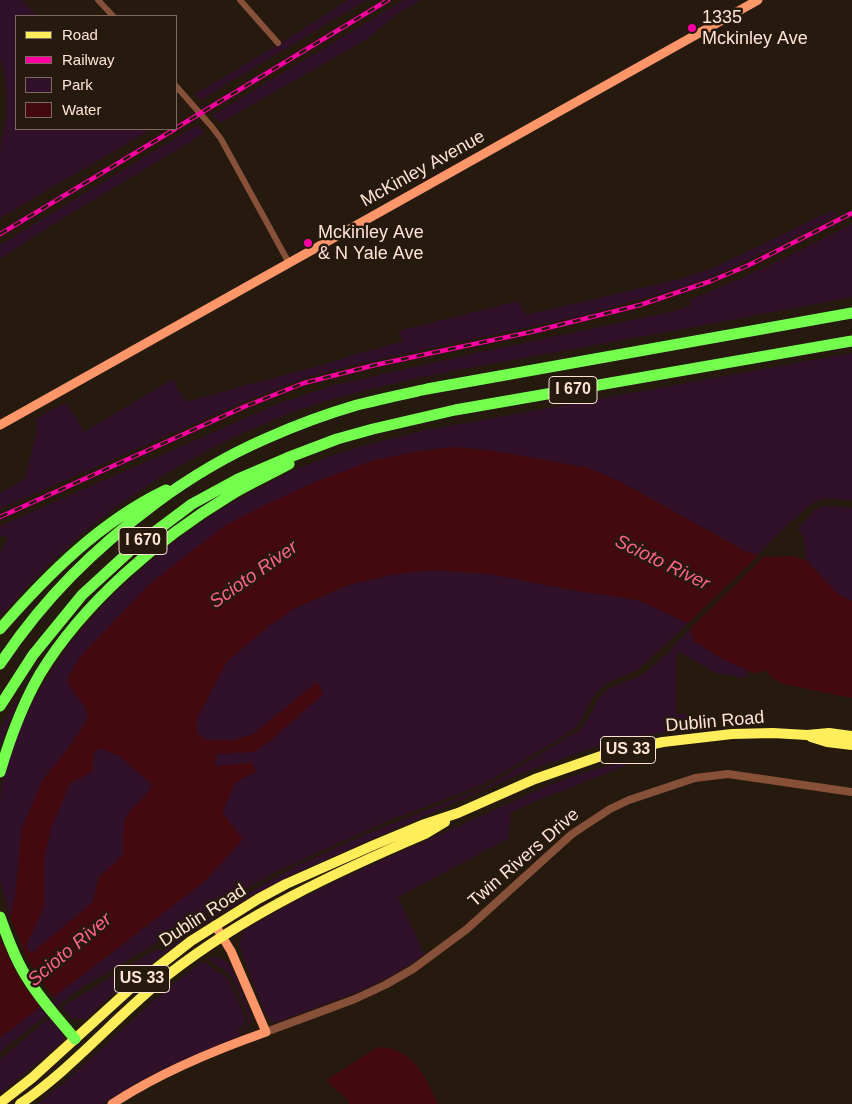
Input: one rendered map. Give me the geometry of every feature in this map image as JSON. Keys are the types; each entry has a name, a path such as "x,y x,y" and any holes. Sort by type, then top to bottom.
{"highway":[{"name":"I 670","path":"0,664 44,606 90,556 190,478 213,464 264,439 357,405 427,389 852,313"},
{"name":"I 670","path":"0,706 33,655 82,595 132,549 192,504 238,480 287,458 337,439 455,410 852,341"},
{"path":"0,772 11,734 40,674 73,630 115,583 141,559 182,527 230,496 337,439"},
{"path":"0,629 34,589 103,530 141,502 190,478"},
{"path":"0,917 10,946 23,971 44,1002 75,1039"}],"main road":[{"name":"McKinley Avenue","path":"0,425 758,0"},
{"name":"Dublin Road","path":"0,1103 32,1078 131,988 176,952 215,925 286,884 422,825 458,813 543,776 601,756 663,742 732,734 773,733 807,735 829,733 852,736"},
{"name":"Dublin Road","path":"807,735 827,742 852,745"},
{"name":"Dublin Road","path":"20,1104 65,1067 169,974 222,937 290,898 425,834 458,813"},
{"path":"215,925 234,959 266,1032"},
{"name":"Twin Rivers Drive","path":"112,1104 156,1078 198,1058 266,1032"},
{"path":"6,1104 59,1061 75,1039"}],"street":[{"path":"98,0 112,15"},
{"path":"240,0 278,43"},
{"path":"178,88 212,126 221,139 289,263"},
{"name":"Twin Rivers Drive","path":"266,1032 355,999 385,985 412,969 467,929 572,834 604,812 629,800 695,778 728,774 852,792"}],"green space":[{"path":"0,0 22,0 36,15 15,15 15,130 150,130 0,218 0,150 7,113 6,82 0,57"},
{"path":"348,0 366,0 201,100 195,94 286,40"},
{"path":"404,0 421,0 397,14 369,38 220,123 213,115"},
{"path":"197,125 205,133 47,228 0,259 0,245"},
{"path":"833,210 836,216 764,253 707,279 580,316 357,364 302,379 248,400 0,509 0,493 25,479 37,430 35,419 66,402 84,432 173,379 185,402 403,341 398,331 518,301 526,315 679,279 713,268"},
{"path":"852,224 852,297 381,386 323,402 264,423 179,466 100,519 60,554 0,617 0,552 8,539 5,535 0,537 0,526 275,405 335,385 691,306 690,300 760,270"},
{"path":"852,353 852,500 824,499 808,507 789,523 758,555 747,552 617,480 588,468 495,451 455,447 420,451 372,461 151,583 81,656 69,676 68,684 86,708 88,719 42,781 22,829 15,897 10,919 0,879 0,799 14,744 38,692 70,644 110,599 154,558 201,523 250,492 300,468 331,456 379,442 427,430"},
{"path":"828,506 852,508 852,601 838,594 806,560 804,538 798,529 816,509"},
{"path":"431,570 490,574 577,591 638,600 688,623 638,670 603,686 595,694 577,727 567,734 484,784 383,823 273,873 78,990 0,1052 0,1038 205,881 242,839 222,812 235,783 256,771 252,763 214,766 217,754 254,751 271,740 323,693 317,683 253,734 235,740 205,740 197,733 197,719 227,661 269,626 295,608 348,585 390,575"},
{"path":"690,629 694,641 722,659 747,670 748,676 745,678 716,673 680,652 676,655 676,714 693,715 697,720 692,728 633,737 591,748 517,775 292,875 222,913 192,933 184,932 299,865 369,833 488,786 580,730 605,692 613,686 638,677 649,669 662,659"},
{"path":"16,699 18,701 0,746 0,729"},
{"path":"99,748 119,756 152,784 148,793 126,818 123,855 99,877 93,902 34,951 29,952 26,946 44,907 44,858 51,828 70,783 91,772 94,753"},
{"path":"626,761 626,766 538,800 511,813 508,839 398,897 425,955 389,977 358,992 275,1023 267,1018 239,945 243,932 294,902 354,873 552,784 582,773"},
{"path":"184,937 117,990 86,1019 72,1019 62,1007 157,949 160,951"},
{"path":"209,958 218,958 227,962 237,980 251,1019 250,1025 244,1033 243,1031 248,1024 248,1017 231,976 224,969 208,960"},
{"path":"205,961 229,980 245,1017 244,1025 238,1030 241,1035 161,1070 102,1104 38,1104 74,1074 154,1000"},
{"path":"49,1018 62,1032 64,1037 62,1042 0,1094 0,1060"}],"water":[{"name":"Scioto River","path":"455,447 495,451 588,468 617,480 747,552 769,557 791,556 806,560 838,594 852,601 852,698 783,684 774,679 765,670 756,674 722,659 694,641 688,623 638,600 577,591 490,574 431,570 390,575 348,585 295,608 269,626 227,661 197,719 197,733 205,740 235,740 253,734 317,682 323,694 271,740 254,752 217,754 214,766 252,763 256,771 235,783 222,812 243,839 205,881 0,1038 0,938 10,919 15,897 22,829 42,781 88,719 86,708 68,684 69,676 81,656 151,583 224,526 315,482 372,461 420,451","holes":["99,748 119,756 152,784 148,793 126,818 123,855 99,877 93,902 34,951 29,952 26,946 44,907 44,858 51,828 70,783 92,772 94,753"]},
{"path":"378,1047 400,1052 409,1058 423,1074 438,1104 349,1104 347,1099 326,1080"}],"pier":[{"path":"761,553 767,554 688,631 686,625"},
{"path":"9,914 28,961 55,1000 43,1010 28,991 14,968 0,936"}],"railway":[{"path":"178,127 388,0"},
{"path":"0,234 173,130"},
{"path":"0,517 246,406 304,383 375,365 531,332 640,305 711,281 749,265 852,213"}],"place":[{"name":"1335 Mckinley Ave","path":"692,28"},
{"name":"Mckinley Ave & N Yale Ave","path":"308,243"}]}
